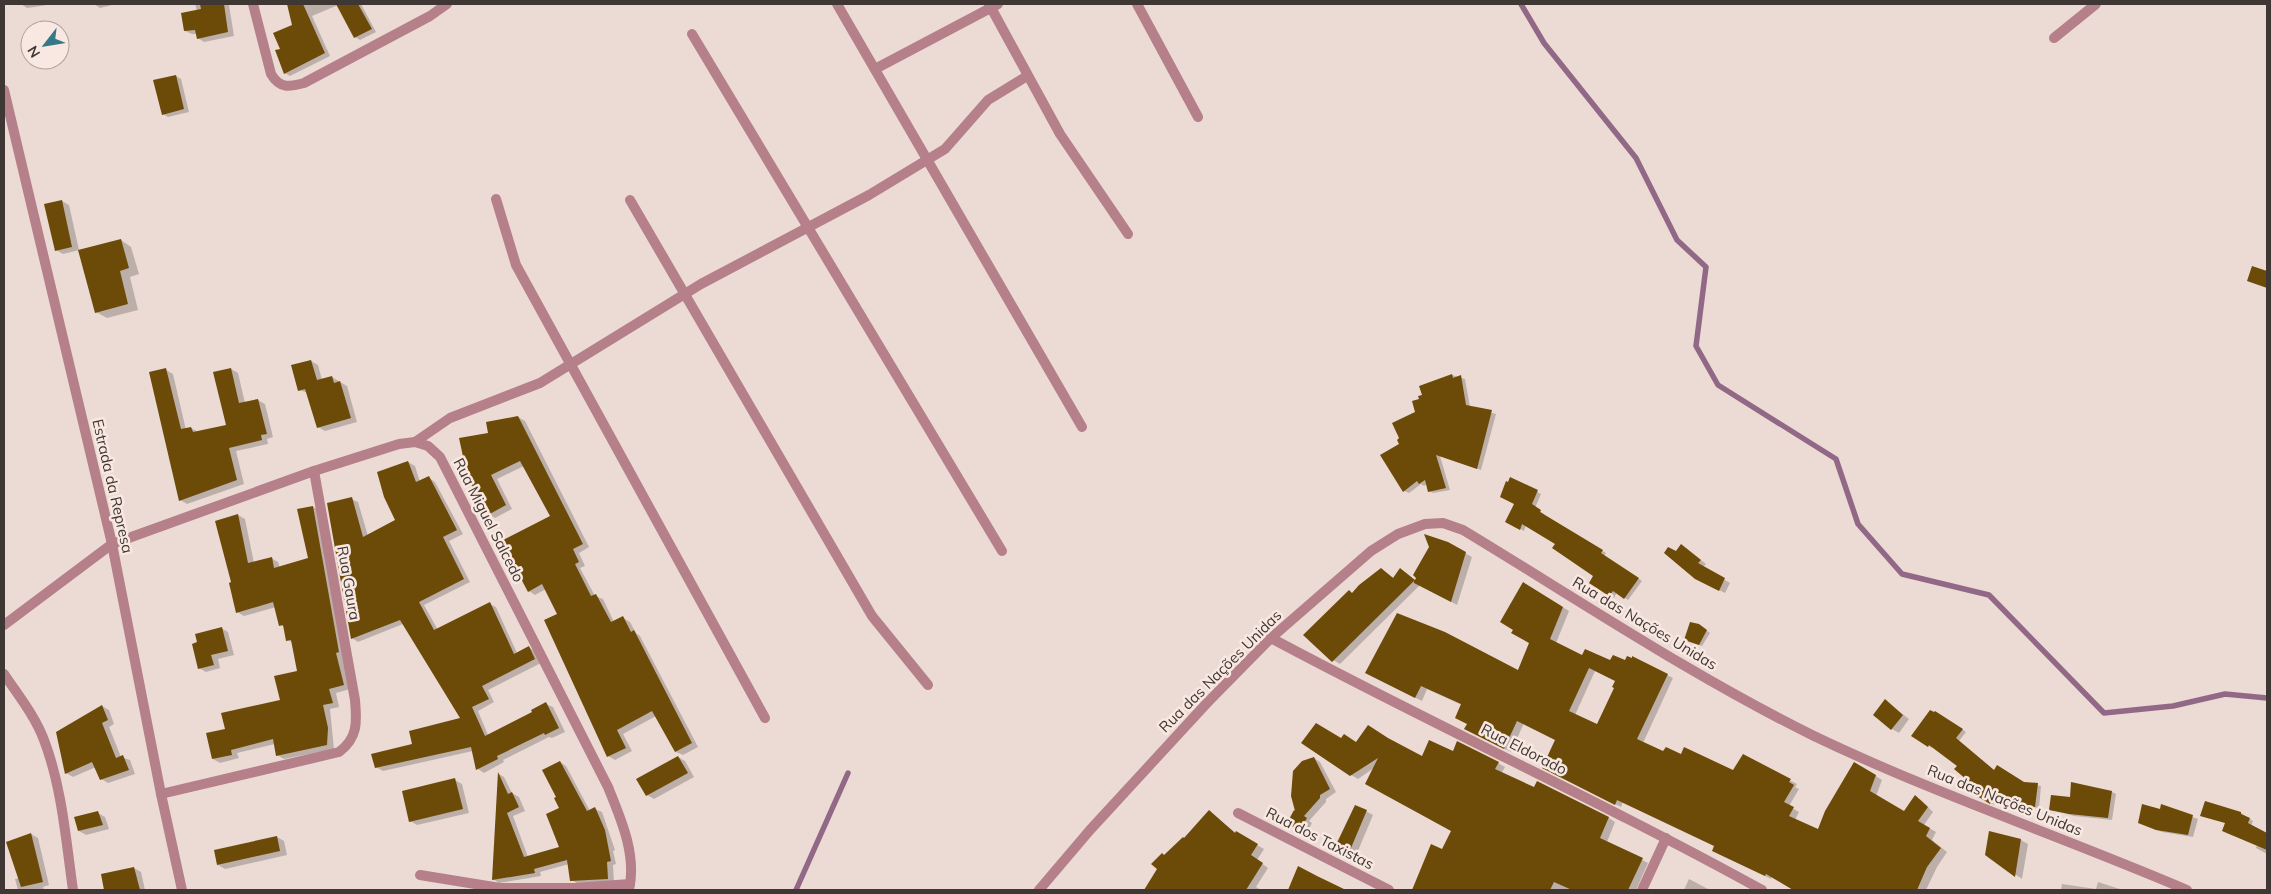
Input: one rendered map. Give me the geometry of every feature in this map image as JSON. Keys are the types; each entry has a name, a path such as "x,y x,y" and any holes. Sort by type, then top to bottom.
{"street":[{"path":"253,4 270,74 276,83 288,87 313,78 430,16 447,4"},
{"path":"837,4 1082,427"},
{"path":"1137,4 1198,117"},
{"path":"2054,38 2096,4"},
{"path":"875,69 992,5 1027,76 1060,134 1128,234"},
{"path":"692,34 1002,551"},
{"path":"4,625 112,544 314,471 399,444 415,442 450,418 540,383 684,294 869,195 945,149 988,100 1027,76"},
{"name":"Estrada da Represa","path":"4,90 112,544 161,794 182,890"},
{"path":"496,199 516,265 765,718"},
{"path":"630,200 872,616 928,686"},
{"name":"Rua Miguel Salcedo","path":"415,442 428,446 440,457 608,787 624,826 630,859 630,887"},
{"name":"Rua Gaura","path":"161,794 339,752 347,746 354,736 357,722 355,700 314,471"},
{"name":"Rua das Nações Unidas","path":"1039,890 1090,830 1153,761 1271,638 1370,551 1398,534 1425,524 1443,522 1463,530 1594,611 1732,692 1814,735 1975,805 2187,890"},
{"name":"Rua Eldorado","path":"1271,638 1666,838 1762,890"},
{"path":"4,674 26,706 46,745 58,796 73,890"},
{"name":"Rua dos Taxistas","path":"1238,813 1389,890"},
{"path":"1642,890 1666,838"},
{"path":"420,875 500,888 630,887"}],"building":[{"path":"200,4 224,4 228,32 197,39 195,30 184,31 181,13 201,9"},
{"path":"287,4 303,4 325,53 284,74 275,50 280,49 273,33 292,25"},
{"path":"336,4 358,4 372,29 354,38"},
{"path":"176,75 184,109 162,115 153,80"},
{"path":"62,200 72,247 55,251 44,204"},
{"path":"121,239 129,268 120,271 128,304 95,313 78,250"},
{"path":"2252,266 2267,271 2267,288 2247,281"},
{"path":"311,360 317,380 332,376 334,383 340,381 351,418 317,428 305,389 298,391 291,365"},
{"path":"166,368 181,429 191,427 193,432 226,425 213,372 231,368 239,403 258,399 267,434 261,435 262,440 229,448 237,480 179,501 149,372"},
{"path":"1452,374 1453,378 1461,375 1466,405 1492,410 1477,469 1436,455 1446,488 1428,492 1425,480 1419,484 1417,481 1403,492 1380,455 1399,444 1397,440 1399,438 1392,423 1415,412 1412,401 1419,399 1418,396 1422,395 1419,386"},
{"path":"518,416 583,544 573,549 579,562 575,564 591,596 596,594 611,622 623,616 631,632 634,630 692,743 675,752 652,711 617,730 626,748 607,757 544,620 557,614 542,584 528,592 501,541 550,516 520,461 491,475 506,505 488,515 471,484 467,475 459,438 488,433 486,422"},
{"path":"408,461 416,482 429,476 457,530 443,537 464,579 419,602 434,630 490,602 514,654 529,646 535,659 482,686 489,699 472,707 485,736 532,712 531,710 546,702 559,728 545,735 544,733 497,756 498,759 476,770 471,747 375,768 371,754 412,744 409,731 460,718 400,620 351,639 327,503 352,497 363,537 395,520 384,497 377,472"},
{"path":"1510,477 1538,490 1532,504 1541,510 1540,512 1603,550 1601,553 1639,578 1624,599 1613,591 1609,596 1589,583 1593,576 1552,548 1555,544 1522,524 1520,530 1505,522 1514,504 1500,497 1506,481 1508,482"},
{"path":"313,506 339,652 336,653 344,685 329,689 333,703 323,705 328,728 327,745 276,756 273,739 231,750 232,755 212,759 206,733 225,729 221,713 280,700 274,676 297,671 291,640 286,641 283,625 279,626 273,602 236,613 229,583 231,582 215,521 238,514 248,563 272,557 274,568 308,558 297,509"},
{"path":"1424,534 1448,542 1466,552 1451,602 1414,583 1414,581 1332,662 1303,635 1349,590 1352,593 1381,568 1393,578 1400,568 1415,580 1416,578 1413,575 1429,547"},
{"path":"1681,544 1701,560 1698,563 1725,578 1719,591 1695,579 1664,553 1668,547 1676,551"},
{"path":"1523,582 1563,607 1550,639 1582,655 1585,649 1610,660 1613,655 1625,660 1627,656 1632,658 1632,656 1668,674 1637,739 1663,751 1666,747 1681,754 1684,747 1733,770 1743,754 1791,779 1789,782 1794,785 1784,802 1794,807 1789,816 1818,829 1825,811 1854,762 1876,775 1870,791 1904,811 1915,795 1928,807 1918,821 1930,828 1926,836 1941,848 1927,867 1917,890 1793,890 1766,874 1765,876 1712,851 1714,846 1617,800 1615,805 1542,768 1555,740 1517,721 1504,749 1464,729 1467,724 1455,718 1461,704 1421,686 1415,698 1365,673 1397,613 1445,632 1518,670 1529,643 1511,633 1513,630 1500,622","holes":["1589,668 1615,681 1612,687 1614,688 1597,724 1569,711"]},
{"path":"1690,622 1699,624 1707,630 1699,645 1684,640"},
{"path":"222,627 228,651 211,655 214,665 198,669 192,644 197,642 195,634"},
{"path":"1885,699 1903,715 1891,730 1873,715"},
{"path":"102,705 108,720 102,723 116,758 123,755 129,770 100,780 92,762 65,774 56,732"},
{"path":"1930,710 1935,711 1963,729 1956,738 1994,770 1997,765 2024,782 2038,783 2035,807 2018,805 2017,807 1992,801 1990,804 1977,796 1980,791 1954,769 1957,766 1929,745 1928,747 1911,736"},
{"path":"1316,723 1341,738 1344,734 1356,742 1368,725 1422,756 1429,740 1453,751 1457,741 1499,762 1495,769 1534,787 1537,781 1609,817 1600,838 1643,858 1628,890 1572,890 1554,882 1550,890 1412,890 1431,844 1442,849 1451,831 1365,784 1378,758 1350,776 1301,743"},
{"path":"678,756 688,773 646,796 636,779"},
{"path":"1314,757 1330,789 1320,795 1320,798 1304,816 1307,818 1299,831 1287,823 1295,811 1291,796 1293,771 1302,761"},
{"path":"560,761 587,811 595,807 605,830 611,861 607,862 608,879 570,881 567,860 534,869 535,873 492,880 498,772 508,794 512,792 519,807 507,813 524,857 559,847 546,814 559,808 554,798 556,797 542,770"},
{"path":"455,778 463,809 409,822 402,791"},
{"path":"2071,782 2112,791 2108,818 2049,810 2051,795 2070,797"},
{"path":"2205,801 2241,812 2241,814 2250,818 2248,823 2267,833 2267,850 2222,831 2225,823 2200,816"},
{"path":"2142,804 2160,809 2161,804 2193,815 2188,835 2156,830 2138,823"},
{"path":"1355,805 1367,810 1348,855 1334,849"},
{"path":"1209,810 1235,833 1236,831 1258,844 1251,855 1263,863 1246,890 1144,890 1157,869 1151,864 1162,853 1164,855 1184,838"},
{"path":"98,811 103,825 78,831 74,817"},
{"path":"1989,831 2021,839 2015,877 1985,855"},
{"path":"31,833 43,882 21,887 6,842"},
{"path":"277,836 280,851 217,865 214,850"},
{"path":"1298,866 1317,876 1346,890 1288,890"},
{"path":"134,867 140,890 104,890 101,874"}],"waterway":[{"path":"1521,4 1544,43 1636,158 1677,240 1706,267 1696,346 1718,385 1836,459 1858,524 1902,574 1989,595 2104,713 2173,706 2225,694 2267,698"},
{"path":"796,890 848,773"}]}
